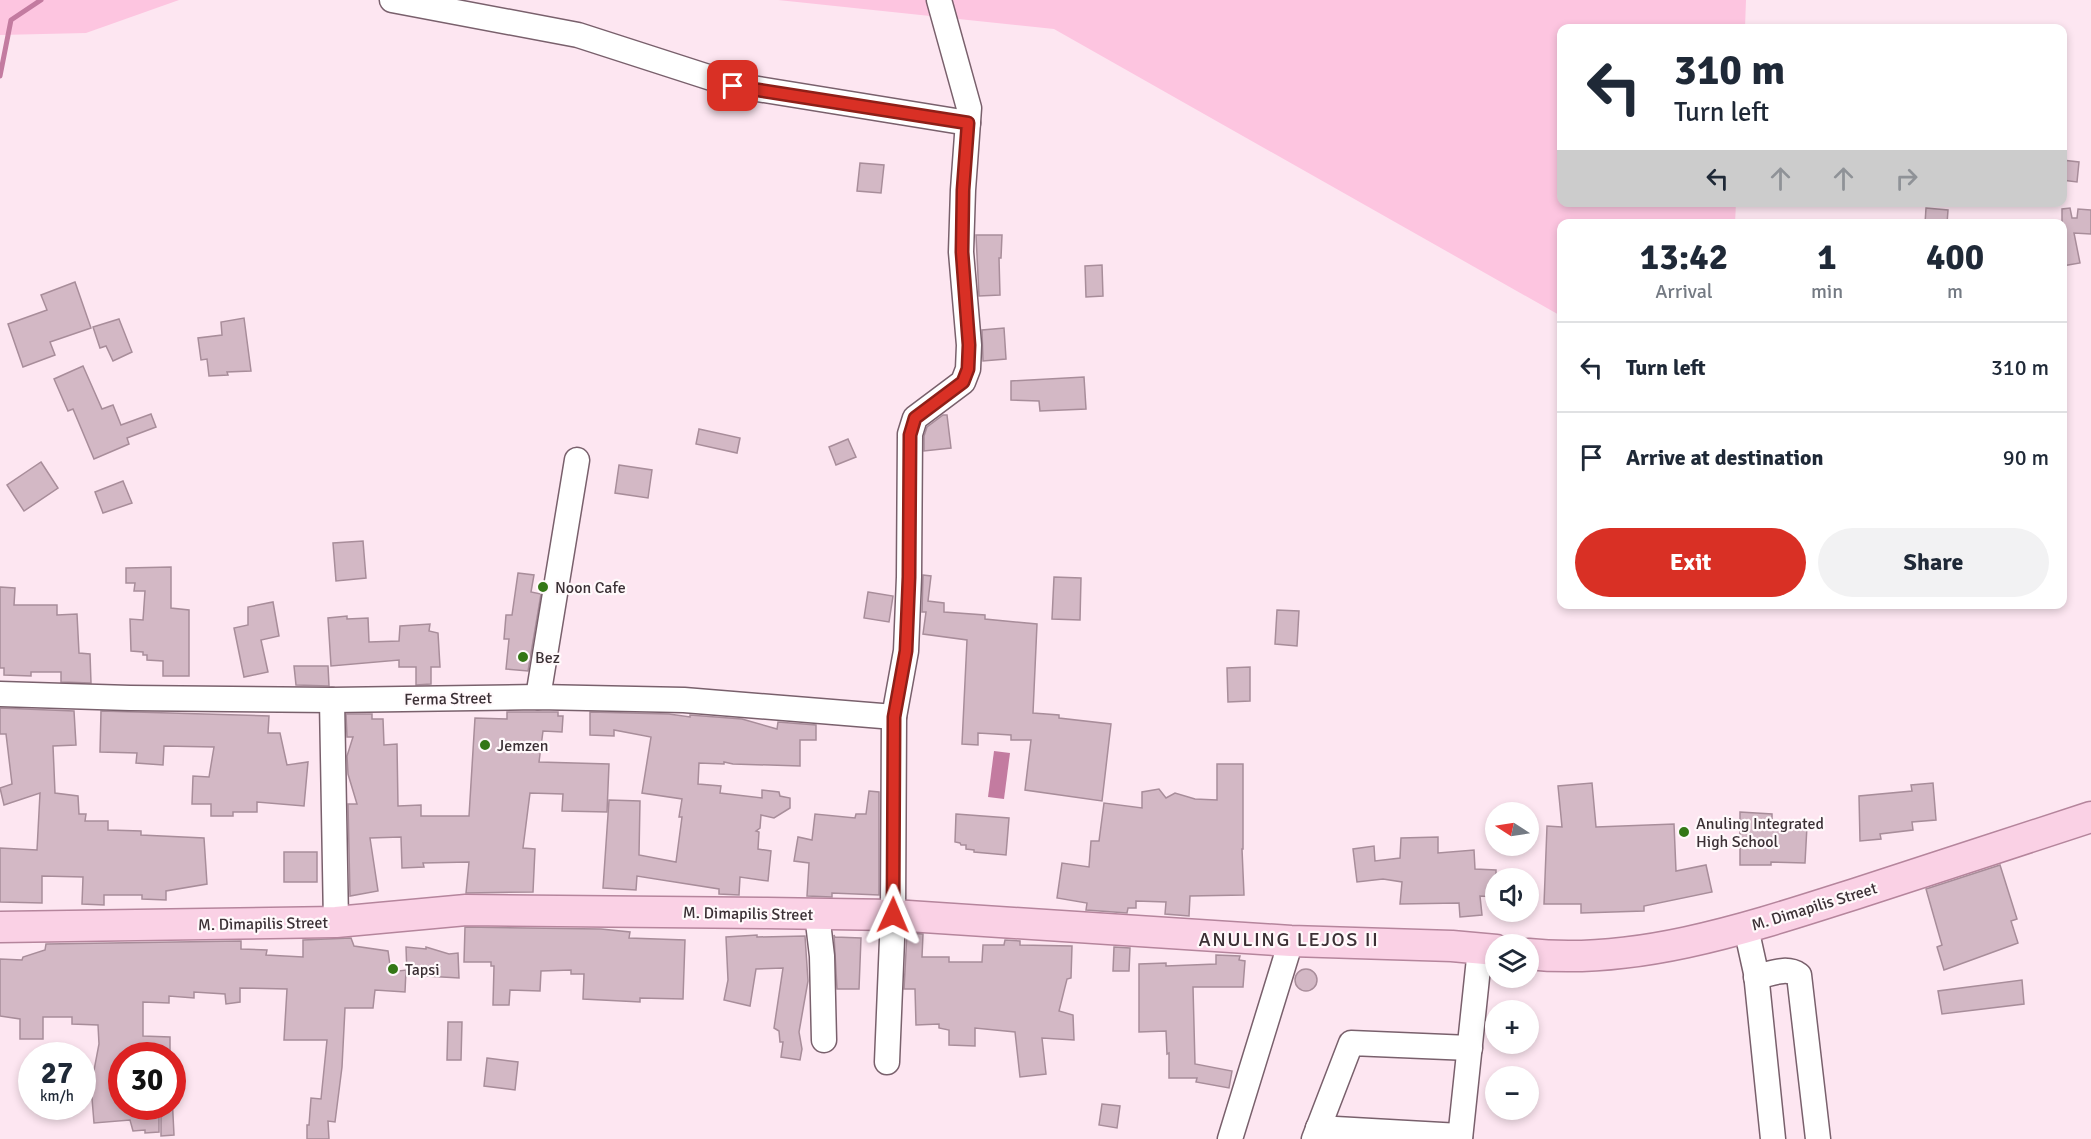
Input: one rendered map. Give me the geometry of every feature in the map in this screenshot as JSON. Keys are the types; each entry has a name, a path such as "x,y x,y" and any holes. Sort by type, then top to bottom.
{"main road":[{"name":"M. Dimapilis Street","path":"1539,955 1607,955 1746,928 2091,817"},
{"name":"M. Dimapilis Street","path":"0,927 336,922 466,910 893,915 1485,950"}],"street":[{"path":"392,0 578,35 733,86 968,123"},
{"path":"887,1062 893,915 894,717 906,651 910,435 915,418 963,382 968,369 969,345 962,252 963,190 969,108 939,0"},
{"path":"538,697 577,460"},
{"name":"Ferma Street","path":"0,694 332,700 538,697 684,700 894,717"},
{"path":"332,700 336,922"},
{"path":"817,914 822,956 824,1040"},
{"path":"1746,928 1756,977 1773,1139"},
{"path":"1230,1139 1291,940"},
{"path":"1470,1048 1351,1043 1316,1134 1460,1138 1470,1048 1485,966"},
{"path":"1756,977 1783,971 1793,971 1799,975 1818,1139"}],"shaded area":[{"path":"0,0 179,0 86,33 0,35"},
{"path":"778,0 1746,0 1745,24 1557,24 1557,207 1736,207 1735,219 1557,219 1557,314 1054,29"},
{"path":"994,751 1010,753 1004,799 988,797"}],"building":[{"path":"2067,161 2079,162 2077,182 2067,181"},
{"path":"860,163 884,165 881,193 857,191"},
{"path":"1926,208 1948,210 1947,219 1925,219"},
{"path":"2070,208 2072,218 2077,218 2078,209 2091,210 2091,234 2074,233 2080,263 2067,265 2067,219 2062,219 2062,209"},
{"path":"976,235 1002,235 1001,258 999,258 1000,295 979,296"},
{"path":"1102,265 1103,296 1086,297 1085,266"},
{"path":"75,282 91,328 50,342 55,355 23,367 8,324 47,310 41,295"},
{"path":"244,318 251,371 227,372 228,375 209,376 207,359 201,360 198,338 222,335 221,322"},
{"path":"119,319 132,352 113,361 106,346 100,348 93,327"},
{"path":"1004,328 1006,359 983,361 982,330"},
{"path":"83,366 102,409 113,405 121,425 151,414 156,427 127,438 129,444 94,459 73,409 68,411 54,379"},
{"path":"1084,377 1086,409 1040,411 1039,401 1011,400 1011,381"},
{"path":"943,415 947,415 951,448 924,451 924,436 927,427"},
{"path":"699,429 740,438 737,453 696,444"},
{"path":"848,439 856,457 836,465 829,447"},
{"path":"41,462 58,488 24,511 7,485"},
{"path":"619,465 652,470 648,498 615,493"},
{"path":"123,481 132,503 103,513 95,492"},
{"path":"363,541 366,578 336,581 333,543"},
{"path":"171,567 171,608 189,610 189,676 163,676 163,661 147,660 147,655 143,655 143,652 131,651 130,619 143,620 145,591 134,591 135,583 126,583 126,568"},
{"path":"518,573 534,575 531,592 541,594 528,671 506,669 509,639 504,639 506,615 512,615"},
{"path":"923,575 931,576 928,601 944,603 944,612 985,615 985,619 1037,624 1033,713 1111,724 1102,801 1025,790 1031,740 1011,740 1011,735 978,733 978,745 962,744 967,640 923,634 926,612 922,612"},
{"path":"1054,577 1081,578 1080,620 1052,619"},
{"path":"0,587 15,588 14,605 57,605 57,615 77,614 79,653 90,654 91,683 61,682 61,672 31,672 31,676 4,675 4,668 0,668"},
{"path":"868,592 893,596 889,622 864,618"},
{"path":"273,602 279,636 261,640 268,672 244,677 234,628 248,625 248,607"},
{"path":"1277,610 1299,611 1297,646 1275,644"},
{"path":"347,616 347,619 368,618 369,642 399,641 400,626 430,624 429,631 438,633 440,667 431,667 431,684 416,685 416,667 399,667 399,660 331,666 328,618"},
{"path":"294,666 328,666 329,686 296,685"},
{"path":"1250,667 1250,701 1228,702 1227,668"},
{"path":"0,708 74,711 76,745 53,746 55,793 78,796 79,814 86,814 85,821 108,821 108,830 141,831 141,835 204,838 207,884 166,891 166,900 142,899 142,895 104,895 104,905 82,904 83,877 42,876 42,903 0,902 0,848 37,850 40,793 4,805 0,788 12,784 6,734 0,734"},
{"path":"101,711 269,716 268,733 280,733 287,765 308,762 304,806 257,802 257,812 233,812 233,816 211,816 211,804 192,804 193,776 209,777 214,747 164,746 163,765 136,763 137,753 100,752"},
{"path":"507,712 558,712 558,716 563,716 562,732 543,731 539,762 609,764 607,812 562,811 563,794 530,793 523,848 535,849 533,892 466,893 469,862 423,863 424,867 402,868 401,837 370,838 378,891 350,896 348,804 357,804 348,774 347,756 353,737 347,737 346,714 372,714 372,719 383,719 384,745 397,744 398,806 421,805 421,816 469,816 475,718 507,719"},
{"path":"590,712 742,719 777,729 778,722 816,725 816,740 800,740 800,766 699,763 698,784 721,786 720,793 762,798 762,790 779,792 780,796 790,798 790,808 774,818 761,815 760,828 756,831 759,832 758,849 771,851 768,881 740,877 739,895 719,894 719,889 637,876 636,890 603,888 609,800 640,801 639,855 676,862 682,799 642,793 651,737 614,730 614,736 590,735"},
{"path":"1217,764 1243,764 1244,895 1190,896 1189,916 1165,914 1166,902 1136,901 1136,908 1128,908 1127,913 1086,910 1087,903 1057,898 1062,863 1089,867 1091,841 1099,841 1104,803 1142,808 1142,792 1159,789 1166,798 1175,793 1195,799 1217,800"},
{"path":"1592,783 1596,827 1674,824 1676,871 1706,865 1712,892 1644,906 1644,911 1581,913 1581,904 1544,904 1547,826 1562,827 1558,786"},
{"path":"1933,783 1936,820 1912,822 1913,830 1880,834 1881,839 1860,841 1859,796 1912,791 1911,785"},
{"path":"869,791 879,792 879,895 832,893 832,897 807,896 809,863 794,861 798,837 812,840 815,814 855,818 856,814 866,814"},
{"path":"1740,812 1772,814 1772,826 1807,826 1805,863 1771,862 1771,865 1740,865"},
{"path":"956,814 1009,818 1006,855 974,852 974,850 966,849 966,845 955,842"},
{"path":"1438,837 1438,853 1474,850 1475,869 1485,869 1485,896 1480,896 1482,915 1460,917 1459,903 1400,904 1402,882 1383,879 1357,882 1353,849 1374,846 1375,861 1400,858 1401,838"},
{"path":"284,852 317,852 317,882 284,882"},
{"path":"2000,865 2017,919 2011,921 2018,943 1944,970 1937,947 1942,945 1926,889"},
{"path":"465,927 601,929 630,932 629,938 685,940 683,999 640,998 640,1002 583,999 584,974 571,974 571,970 541,971 540,991 510,990 509,1005 493,1005 494,966 491,966 491,962 464,962"},
{"path":"907,933 923,934 922,957 949,957 949,962 982,962 983,945 1004,945 1005,940 1020,941 1020,945 1072,946 1071,978 1067,979 1059,1011 1073,1015 1074,1040 1042,1038 1046,1074 1020,1077 1015,1032 975,1028 975,1046 949,1045 949,1030 939,1028 939,1024 916,1025 915,989 904,989"},
{"path":"757,935 757,937 805,936 808,981 799,1032 802,1049 800,1060 781,1057 783,1042 780,1042 779,1031 774,1028 783,968 756,969 750,1006 724,1000 728,980 726,937"},
{"path":"834,935 835,937 861,938 859,989 837,989"},
{"path":"351,938 354,946 388,951 391,972 406,970 405,992 375,990 373,1008 345,1008 342,1067 335,1122 328,1121 329,1139 307,1139 311,1098 321,1099 327,1040 284,1040 287,989 240,988 240,1002 226,1004 225,994 194,992 194,998 169,996 169,1003 143,1002 143,1036 170,1037 170,1042 108,1042 108,1120 130,1120 94,1123 94,1120 96,1120 98,1025 72,1024 72,1017 43,1017 43,1039 20,1039 20,1019 0,1016 0,959 22,960 23,957 45,950 46,944 241,941 241,949 267,950 266,955 303,957 303,940"},
{"path":"406,947 426,949 426,947 449,954 458,953 459,978 407,975"},
{"path":"1114,947 1130,948 1129,971 1113,971"},
{"path":"1216,955 1240,956 1239,960 1245,961 1243,987 1193,987 1195,1064 1232,1071 1229,1088 1196,1082 1197,1078 1169,1078 1166,1031 1139,1032 1139,964 1166,963 1166,966 1216,964"},
{"path":"1306,969 1314,972 1317,980 1314,988 1306,991 1298,988 1295,980 1298,972"},
{"path":"2022,980 2024,1004 1942,1014 1938,991"},
{"path":"448,1022 462,1022 461,1060 447,1060"},
{"path":"487,1058 518,1062 515,1090 484,1086"},
{"path":"1102,1104 1120,1106 1117,1128 1099,1125"},
{"path":"130,1120 159,1120 159,1132 133,1131"},
{"path":"161,1120 173,1120 174,1135 161,1136"}],"waterway":[{"path":"0,76 11,20 41,0"}],"place":[{"name":"Noon Cafe","path":"543,587"},
{"name":"Bez","path":"523,657"},
{"name":"Jemzen","path":"485,745"},
{"name":"Anuling Integrated High School","path":"1684,832"},
{"name":"Tapsi","path":"393,969"}],"district":[{"name":"ANULING LEJOS II","path":"1289,939"}],"route":[{"path":"733,86 968,123 963,190 962,252 969,345 968,369 963,382 915,418 910,435 906,651 894,717 893,915"}]}
